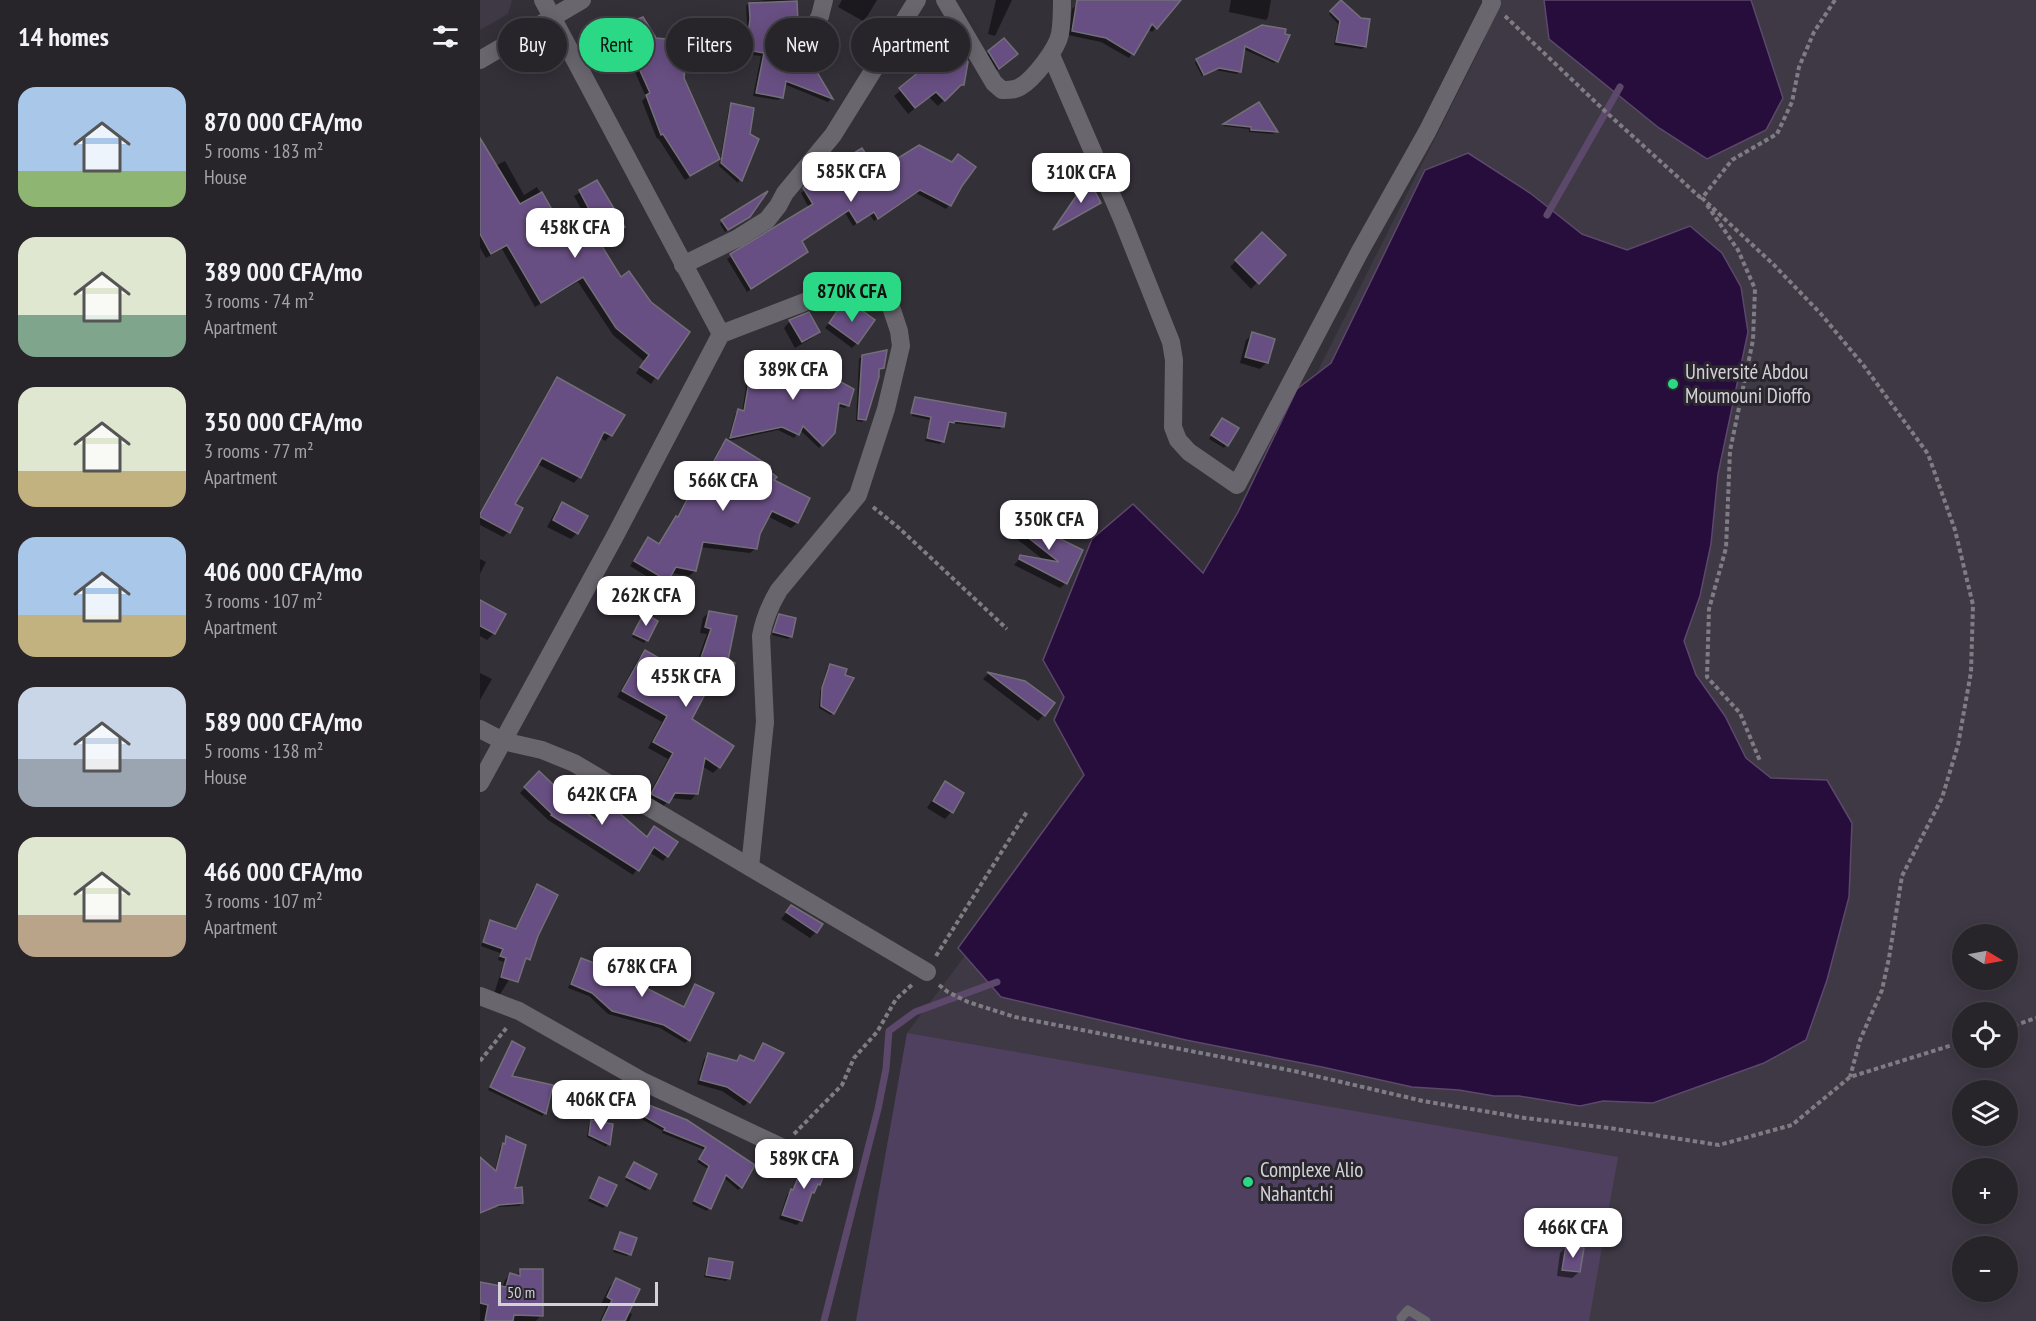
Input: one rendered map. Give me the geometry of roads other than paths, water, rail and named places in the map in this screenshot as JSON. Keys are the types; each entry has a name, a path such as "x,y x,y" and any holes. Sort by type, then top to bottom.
{"street":[{"path":"543,0 721,334"},
{"path":"480,60 582,0"},
{"path":"819,18 824,0"},
{"path":"683,265 738,238 767,220 785,193 833,135 917,0"},
{"path":"945,0 994,83 1002,90 1012,90 1023,86 1051,55 1060,33 1062,0"},
{"path":"1051,55 1115,202 1171,342 1174,360 1173,427 1176,434 1189,452 1237,485 1359,252 1427,132 1491,2"},
{"path":"480,783 615,536 721,334 810,300 870,283 879,286 891,307 901,346 886,409 858,495 779,590 763,623 761,636 765,723 750,867"},
{"path":"480,729 503,741 542,750 574,763 632,795 927,972"},
{"path":"480,996 519,1011 644,1082 781,1148"}],"lane":[{"path":"1401,1318 1408,1310 1426,1321"}],"waterway":[{"path":"1547,215 1620,87"},
{"path":"824,1321 878,1109 886,1069 889,1031 915,1012 997,982"}],"place":[{"name":"Université Abdou Moumouni Dioffo","path":"1673,384"},
{"name":"Complexe Alio Nahantchi","path":"1248,1182"}]}
